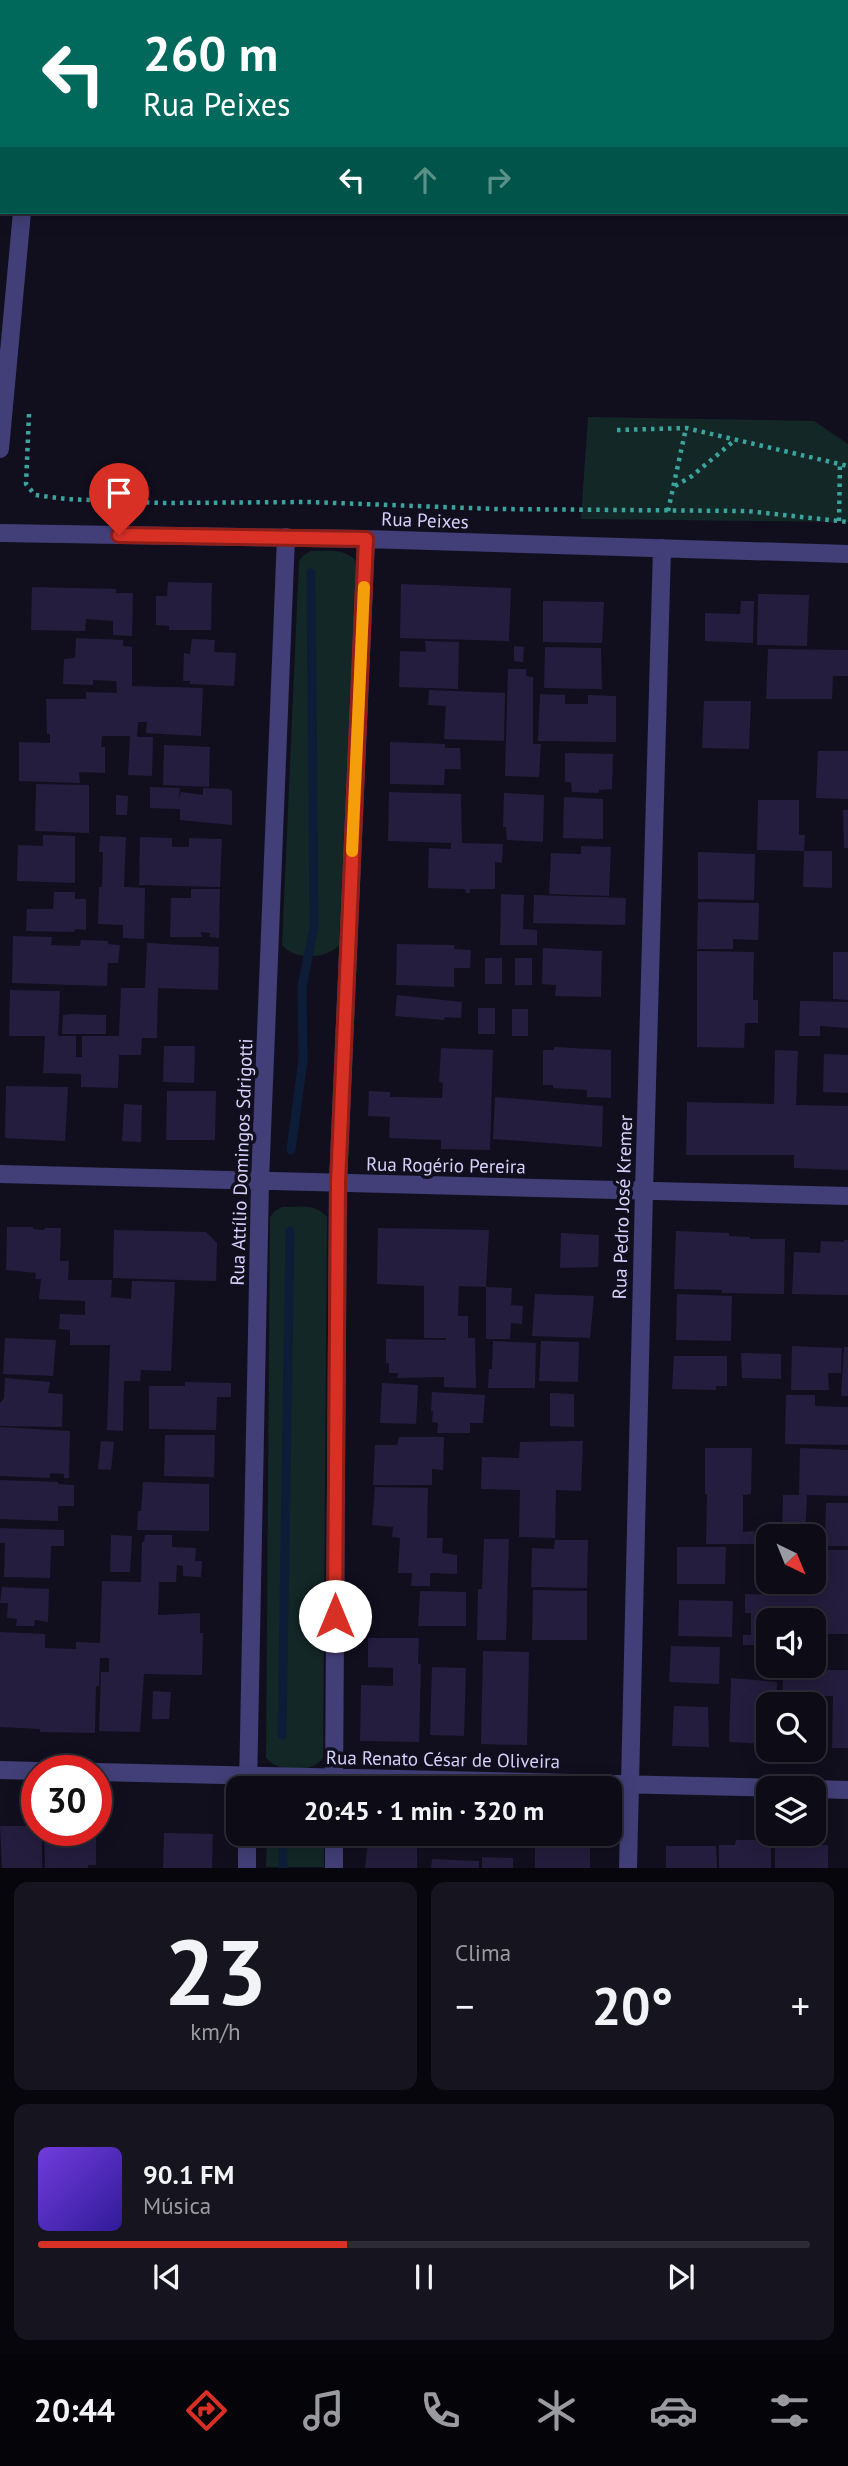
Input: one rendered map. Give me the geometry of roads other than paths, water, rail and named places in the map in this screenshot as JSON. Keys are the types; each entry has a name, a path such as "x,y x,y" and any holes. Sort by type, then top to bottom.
{"street":[{"path":"0,449 22,214"},
{"name":"Rua Peixes","path":"0,533 286,537 848,554"},
{"name":"Rua Attílio Domingos Sdrigotti","path":"248,1776 260,1181 286,537"},
{"path":"334,1776 338,1183 366,539"},
{"name":"Rua Pedro José Kremer","path":"628,1867 662,548"},
{"name":"Rua Rogério Pereira","path":"0,1174 848,1196"},
{"path":"0,1770 21,1771"},
{"name":"Rua Renato César de Oliveira","path":"112,1773 226,1781"},
{"name":"Rua Renato César de Oliveira","path":"622,1785 756,1787"},
{"path":"826,1789 848,1790"},
{"path":"247,1846 247,1867"},
{"path":"334,1846 334,1867"}],"waterway":[{"path":"291,1150 303,1060 302,987 314,927 311,573"},
{"path":"282,1735 290,1231"},
{"path":"283,1846 283,1868"}]}
